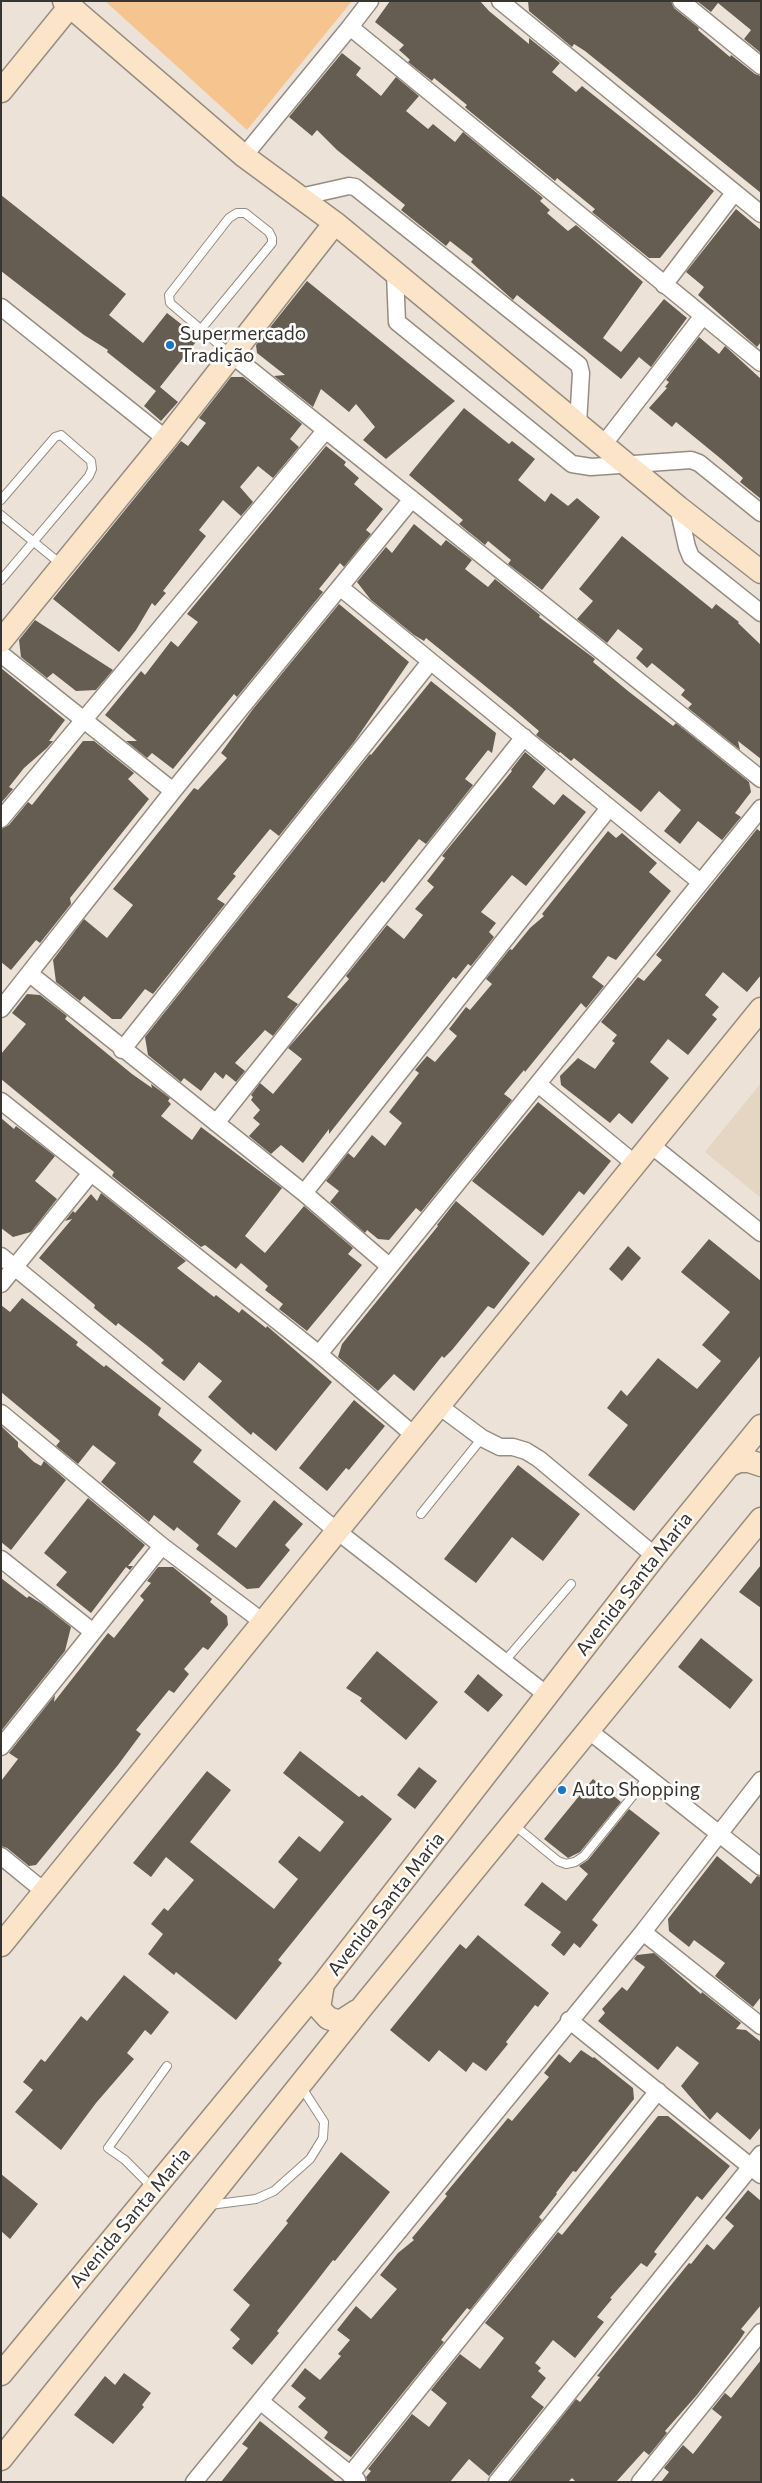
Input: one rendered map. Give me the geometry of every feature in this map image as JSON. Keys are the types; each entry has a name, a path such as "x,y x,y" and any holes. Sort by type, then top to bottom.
{"street":[{"path":"244,156 370,1"},
{"path":"681,1 761,66"},
{"path":"1,91 67,4 244,156 335,224 625,464 761,572"},
{"path":"508,4 761,214"},
{"path":"350,27 702,317 761,363"},
{"path":"300,197 349,186 355,187 579,365 581,373 578,424"},
{"path":"664,285 734,193"},
{"path":"1,641 166,439 335,224"},
{"path":"395,274 395,315 397,322 572,464 591,467 691,460 699,463 761,513"},
{"path":"1,307 166,439"},
{"path":"603,445 702,317"},
{"path":"232,356 761,779"},
{"path":"1,819 325,431"},
{"path":"1,1009 173,791 412,499"},
{"path":"678,507 691,557 761,614"},
{"path":"340,588 700,881"},
{"path":"1,654 173,791"},
{"path":"122,1050 430,662"},
{"path":"216,1123 524,737"},
{"path":"304,1193 609,808"},
{"path":"319,1354 761,808"},
{"path":"30,974 122,1050 304,1193 389,1266"},
{"path":"1,1945 415,1436 634,1163 651,1145 761,1009"},
{"path":"538,1084 634,1163"},
{"path":"1,1101 319,1354 415,1436"},
{"path":"651,1145 761,1233"},
{"path":"1,1284 91,1173"},
{"path":"1,1256 337,1531 547,1695"},
{"path":"439,1406 482,1438 500,1446 526,1451 539,1459 655,1556"},
{"path":"1,1413 162,1546 263,1622"},
{"path":"761,1427 759,1433 761,1449"},
{"name":"Avenida Santa Maria","path":"1,2374 323,1984 655,1556 761,1427"},
{"path":"730,1465 739,1461 749,1461 761,1465"},
{"path":"1,2458 363,2006 761,1519"},
{"path":"1,1746 162,1546"},
{"path":"1,1559 92,1632"},
{"path":"588,1730 761,1867"},
{"path":"194,2482 643,1932 761,1780"},
{"path":"1,1856 45,1892"},
{"path":"643,1932 761,2026"},
{"path":"323,1984 319,2008 328,2018 340,2022 345,2021 363,2006"},
{"path":"570,2020 755,2171"},
{"path":"260,2401 355,2478 658,2091"},
{"path":"497,2482 755,2171 761,2154"},
{"path":"640,2482 761,2332"}],"lane":[{"path":"202,328 272,243 269,232 245,213 237,213 229,218 169,295 170,302 232,356"},
{"path":"1,500 55,437 61,435 91,461 92,469 89,476 1,580"},
{"path":"1,515 63,566"},
{"path":"421,1514 482,1438"},
{"path":"504,1662 571,1584"},
{"path":"512,1823 558,1861 566,1864 575,1862 584,1856 648,1777"},
{"path":"154,2189 125,2160 108,2148 167,2066"},
{"path":"203,2206 256,2199 274,2190 310,2159 323,2138 324,2122 300,2084"}],"shaded area":[{"path":"105,1 352,1 247,130"},
{"path":"761,1083 761,1198 705,1152"}],"building":[{"path":"390,1 480,1 489,11 529,44 529,38 560,63 552,72 576,92 582,86 714,191 660,258 649,258 592,212 595,209 557,178 555,181 467,109 465,107 467,105 434,78 432,81 408,62 410,60 399,50 404,45 375,22"},
{"path":"528,1 671,1 674,8 730,57 731,55 755,74 761,76 761,193 585,51 574,44 572,47 529,11"},
{"path":"697,1 761,1 761,53 744,39 751,30 718,3 711,12"},
{"path":"342,53 361,68 356,75 381,96 396,77 419,96 406,111 428,129 433,124 455,142 463,132 543,198 540,201 550,210 547,213 568,231 576,225 643,282 603,338 621,352 664,299 687,318 651,367 639,357 621,379 517,295 513,300 471,262 473,259 450,241 446,246 401,210 405,205 337,150 317,130 312,136 289,117"},
{"path":"1,195 126,294 109,315 143,343 167,313 199,338 160,387 178,402 161,421 144,406 156,391 107,352 108,350 84,335 1,271"},
{"path":"736,209 761,230 761,342 757,347 698,295 704,287 686,272"},
{"path":"307,281 455,401 386,459 363,440 375,427 356,404 349,412 321,389 313,407 274,376 285,375 257,353 256,345"},
{"path":"699,337 719,354 725,346 761,379 761,499 740,482 743,478 676,422 672,427 649,408 667,388 665,387 669,382 666,380"},
{"path":"231,377 243,377 302,424 290,439 299,447 273,478 258,466 240,487 253,502 241,516 223,500 199,530 206,536 163,591 166,593 155,606 152,603 136,630 119,652 53,599 181,441 188,446 206,423 199,418"},
{"path":"464,408 509,444 512,441 535,459 518,480 545,502 551,493 568,506 577,498 600,517 542,590 508,564 511,560 488,541 485,545 459,524 463,520 409,475"},
{"path":"326,446 346,462 344,465 359,478 354,484 383,509 366,530 371,534 344,567 340,563 319,589 323,592 237,697 234,694 173,769 152,753 147,758 126,741 137,741 105,715 141,671 145,675 171,641 178,647 198,622 187,614"},
{"path":"414,524 441,546 446,540 472,560 465,569 488,587 495,579 540,615 539,617 595,659 593,662 628,691 673,726 676,723 749,782 751,792 735,813 741,817 722,840 698,821 680,844 664,831 681,810 659,791 641,812 574,758 571,761 536,735 539,731 511,707 426,638 424,641 414,635 371,600 357,582 386,547 392,553"},
{"path":"622,536 712,609 716,604 739,622 761,645 761,759 738,741 740,750 688,708 692,704 681,695 685,690 652,663 647,668 636,658 643,649 618,629 607,643 577,619 593,601 579,589"},
{"path":"339,604 409,662 354,742 279,836 270,829 233,874 236,876 217,899 225,904 153,994 145,989 121,1019 112,1019 84,996 80,1001 56,982 53,960 84,919 107,938 133,905 113,889 194,788 198,790 227,758 221,753 253,709"},
{"path":"35,620 113,670 96,690 76,691 53,673 47,678 21,657 19,640"},
{"path":"1,668 65,720 49,741 53,741 24,768 9,787 13,789 1,803"},
{"path":"431,681 496,733 492,753 488,750 465,779 473,785 426,844 419,839 384,883 382,881 287,997 298,1004 273,1036 265,1030 235,1063 245,1071 236,1082 226,1074 223,1079 215,1072 201,1091 184,1078 181,1082 148,1055 145,1037 370,754"},
{"path":"83,741 94,741 134,773 128,779 149,799 70,898 71,904 40,943 36,940 11,970 1,962 1,829 9,825 28,802 32,805"},
{"path":"525,752 546,769 532,787 554,805 563,794 586,812 526,886 512,875 481,912 496,923 489,932 494,937 471,966 468,964 456,979 453,977 329,1134 329,1129 303,1163 281,1145 271,1154 249,1136 260,1124 253,1118 260,1110 251,1100 253,1097 251,1095 260,1083 273,1094 302,1059 288,1048 349,979 346,976 387,925 404,939 423,915 415,909 434,887 427,881 445,858 442,856 512,771"},
{"path":"757,829 761,832 761,975 747,992 723,972 705,995 719,1007 712,1015 717,1019 688,1055 668,1039 650,1062 669,1078 632,1124 619,1113 610,1123 561,1085 560,1076 578,1058 595,1069 615,1043 612,1041 617,1035 601,1022 638,977 644,981 662,960 656,955"},
{"path":"608,831 616,838 622,833 657,863 649,872 671,891 616,960 608,956 592,977 604,986 586,1008 581,1003 525,1072 524,1070 504,1094 512,1100 421,1212 416,1208 389,1240 378,1239 367,1230 365,1233 330,1202 339,1191 326,1181 348,1153 354,1158 372,1135 385,1146 402,1123 389,1112 419,1073 415,1070 427,1056 435,1062 457,1036 449,1029 466,1007 470,1010 492,984 486,979 510,949 512,950 530,928 544,916 542,914"},
{"path":"27,994 40,995 67,1016 65,1019 132,1074 152,1088 151,1084 170,1098 168,1101 171,1104 161,1116 192,1140 201,1127 282,1188 245,1236 265,1253 304,1206 353,1248 348,1254 362,1265 307,1331 279,1309 283,1304 265,1290 268,1286 241,1263 236,1269 205,1245 201,1247 112,1176 114,1172 1,1079 1,1054 26,1024 12,1013"},
{"path":"538,1102 611,1161 584,1195 579,1191 543,1236 472,1181"},
{"path":"1,1118 14,1129 16,1126 55,1156 35,1181 57,1199 31,1232 13,1237 1,1228"},
{"path":"101,1193 186,1261 177,1268 214,1297 216,1295 239,1313 242,1309 266,1328 267,1326 332,1382 276,1451 253,1432 251,1435 208,1397 222,1381 199,1362 184,1381 161,1363 164,1360 150,1348 118,1323 116,1326 94,1308 95,1305 39,1258 72,1219 65,1221 73,1211 75,1213 91,1194 97,1201"},
{"path":"456,1201 530,1263 494,1309 488,1306 452,1350 444,1358 442,1356 414,1391 394,1374 378,1391 338,1357 342,1344 438,1226"},
{"path":"709,1239 761,1281 761,1355 634,1511 588,1475 628,1425 607,1408 621,1390 627,1396 658,1358 697,1389 721,1361 702,1345 730,1312 681,1272"},
{"path":"628,1246 641,1258 622,1281 609,1269"},
{"path":"22,1298 78,1342 76,1345 104,1367 106,1365 161,1408 158,1415 202,1450 193,1462 241,1501 217,1534 236,1548 274,1500 303,1524 285,1545 290,1550 259,1588 247,1589 196,1549 199,1545 177,1527 174,1531 154,1515 149,1522 101,1482 116,1463 93,1445 78,1464 56,1446 60,1441 1,1392 1,1305 10,1312"},
{"path":"354,1400 385,1426 349,1470 346,1468 327,1491 299,1468"},
{"path":"1,1426 18,1442 18,1447 34,1462 41,1466 44,1461 66,1480 11,1550 1,1542"},
{"path":"518,1465 580,1514 543,1561 512,1537 476,1583 444,1559"},
{"path":"88,1498 145,1545 128,1566 133,1566 130,1570 126,1567 91,1613 56,1585 67,1572 44,1553"},
{"path":"761,1565 761,1608 739,1592"},
{"path":"158,1567 173,1567 212,1599 210,1602 227,1616 228,1625 208,1650 203,1647 184,1669 189,1674 174,1693 169,1690 136,1730 141,1734 118,1765 36,1865 29,1866 7,1848 1,1846 1,1781 18,1759 9,1753 55,1695 54,1702 108,1633 114,1638 144,1600 140,1596 151,1583 147,1581"},
{"path":"1,1578 27,1598 29,1596 42,1604 71,1627 65,1651 1,1731"},
{"path":"701,1638 753,1680 730,1709 678,1667"},
{"path":"377,1651 438,1702 406,1740 360,1701 362,1698 346,1688"},
{"path":"478,1674 503,1695 488,1712 464,1692"},
{"path":"300,1751 359,1797 362,1795 392,1819 278,1960 282,1963 236,2020 176,1972 174,1975 148,1954 163,1934 151,1924 164,1908 168,1911 194,1880 166,1857 151,1877 133,1863 207,1771 231,1790 190,1842 274,1909 298,1879 278,1862 299,1836 320,1852 344,1822 283,1773"},
{"path":"419,1767 437,1781 415,1809 397,1795"},
{"path":"593,1779 621,1802 580,1852 568,1858 544,1839"},
{"path":"629,1809 660,1833 592,1920 598,1925 580,1948 574,1943 564,1956 551,1945 561,1932 524,1905 542,1882 566,1901 588,1874 579,1866 588,1860"},
{"path":"717,1856 751,1884 757,1876 761,1877 761,1997 753,2007 715,1976 725,1963 694,1940 689,1947 669,1931 668,1919"},
{"path":"478,1935 549,1993 538,2007 535,2005 506,2042 508,2044 486,2071 473,2062 466,2072 439,2050 429,2062 390,2030 460,1944 466,1949"},
{"path":"654,1953 701,1994 702,1992 741,2023 736,2029 746,2030 761,2042 761,2127 750,2140 717,2112 710,2120 681,2086 699,2063 677,2046 658,2070 598,2021 605,2013 602,2009 622,1987 627,1991 645,1967 634,1959 637,1955"},
{"path":"124,1975 169,2012 151,2035 145,2030 127,2053 134,2059 96,2103 61,2150 15,2112 33,2090 23,2082 41,2059 45,2062 81,2016 87,2021"},
{"path":"581,2050 594,2057 633,2088 634,2099 576,2172 573,2171 539,2217 542,2220 470,2310 467,2308 441,2340 444,2342 351,2457 324,2438 328,2432 298,2407 306,2398 291,2386 305,2368 320,2380 341,2356 338,2354 350,2340 337,2330 356,2306 371,2319 397,2289 380,2275 398,2253 414,2240 412,2238 447,2196 445,2194 508,2118 512,2121 549,2077 544,2073 559,2054 570,2063"},
{"path":"658,2116 668,2116 730,2166 702,2200 697,2196 654,2252 657,2254 647,2267 641,2263 610,2298 612,2299 597,2317 604,2322 575,2358 553,2340 535,2363 541,2368 538,2371 546,2378 531,2397 544,2407 489,2476 469,2459 450,2482 367,2482 366,2477 371,2471 368,2469 412,2414 429,2427 447,2403 431,2390 460,2354 480,2369 504,2338 485,2323 558,2232 562,2235"},
{"path":"341,2152 390,2192 335,2261 333,2260 277,2331 279,2333 252,2365 232,2348 240,2339 230,2330 250,2305 233,2290 288,2223 286,2221"},
{"path":"1,2174 38,2204 10,2239 1,2231"},
{"path":"748,2190 761,2201 761,2305 741,2329 745,2332 739,2341 696,2396 665,2431 667,2433 649,2455 644,2451 616,2482 576,2482 572,2478 568,2482 510,2482 576,2399 580,2402 600,2377 597,2376 689,2263 691,2264 707,2244 714,2250 734,2226 725,2218"},
{"path":"761,2360 761,2482 661,2482 669,2472 664,2468 683,2445 693,2454 722,2417 712,2409 725,2393 731,2398"},
{"path":"124,2373 151,2393 142,2405 144,2407 113,2444 74,2415 105,2376 115,2385"},
{"path":"260,2421 336,2482 221,2482 248,2448 242,2444"}],"place":[{"name":"Supermercado Tradição","path":"170,345"},
{"name":"Auto Shopping","path":"562,1790"}]}
